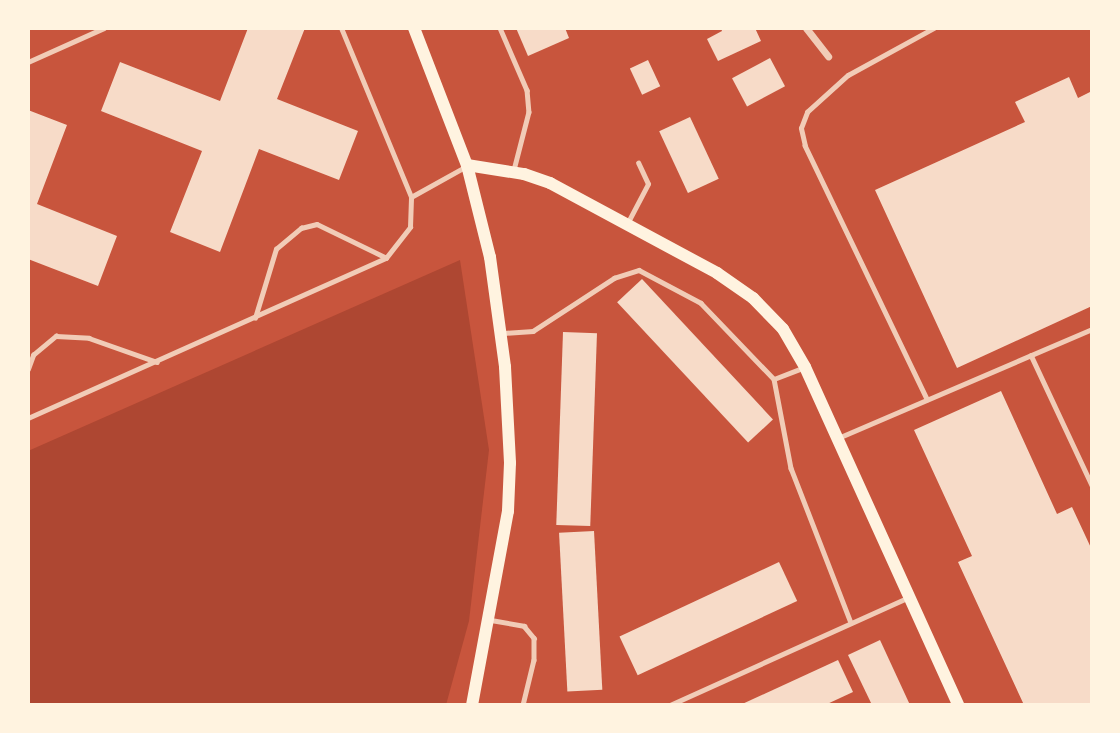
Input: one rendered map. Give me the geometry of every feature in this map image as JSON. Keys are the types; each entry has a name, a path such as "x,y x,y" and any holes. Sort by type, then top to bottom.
{"main road":[{"path":"414,28 467,165 488,247 501,334 510,463 502,557 472,705"},
{"path":"467,165 513,172 550,183 753,298 783,329 805,367 958,705"}],"street":[{"path":"806,28 828,56"}],"lane":[{"path":"28,62 104,28"},
{"path":"28,418 386,258 410,227 411,197 341,28"},
{"path":"500,28 527,90 529,112 513,172"},
{"path":"927,400 805,146 801,128 807,111 848,75 934,28"},
{"path":"627,225 648,184 638,163"},
{"path":"411,197 467,165"},
{"path":"255,318 276,249 301,228 317,224 386,258"},
{"path":"501,334 533,331 614,278 639,270 701,303 774,379 792,468 851,623"},
{"path":"837,438 1092,328"},
{"path":"28,369 33,355 57,336 89,338 158,362"},
{"path":"1031,355 1092,485"},
{"path":"774,379 805,367"},
{"path":"670,705 909,597"},
{"path":"491,620 524,626 534,638 534,660 523,705"}],"shaded area":[{"path":"460,260 489,450 469,621 446,705 28,705 28,451"}],"building":[{"path":"248,28 305,28 277,99 358,131 339,180 259,149 220,252 170,232 202,151 101,111 120,62 220,101"},
{"path":"516,28 565,28 569,38 528,56"},
{"path":"721,28 755,28 761,41 718,61 707,39 722,31"},
{"path":"770,58 785,86 747,106 732,78"},
{"path":"648,60 660,86 642,95 630,68"},
{"path":"1069,77 1078,98 1092,91 1092,306 957,368 875,190 1025,122 1015,102"},
{"path":"28,110 67,125 37,204 117,236 98,286 28,259"},
{"path":"690,117 719,179 688,193 659,131"},
{"path":"642,279 773,419 748,443 617,302"},
{"path":"563,332 597,333 590,526 556,525"},
{"path":"1001,391 1057,514 1072,507 1092,550 1092,705 1024,705 958,562 972,556 914,430"},
{"path":"594,531 602,690 567,692 559,533"},
{"path":"779,562 797,601 638,675 619,636"},
{"path":"880,640 910,705 872,705 848,655"},
{"path":"838,660 853,692 825,705 740,705"}]}
